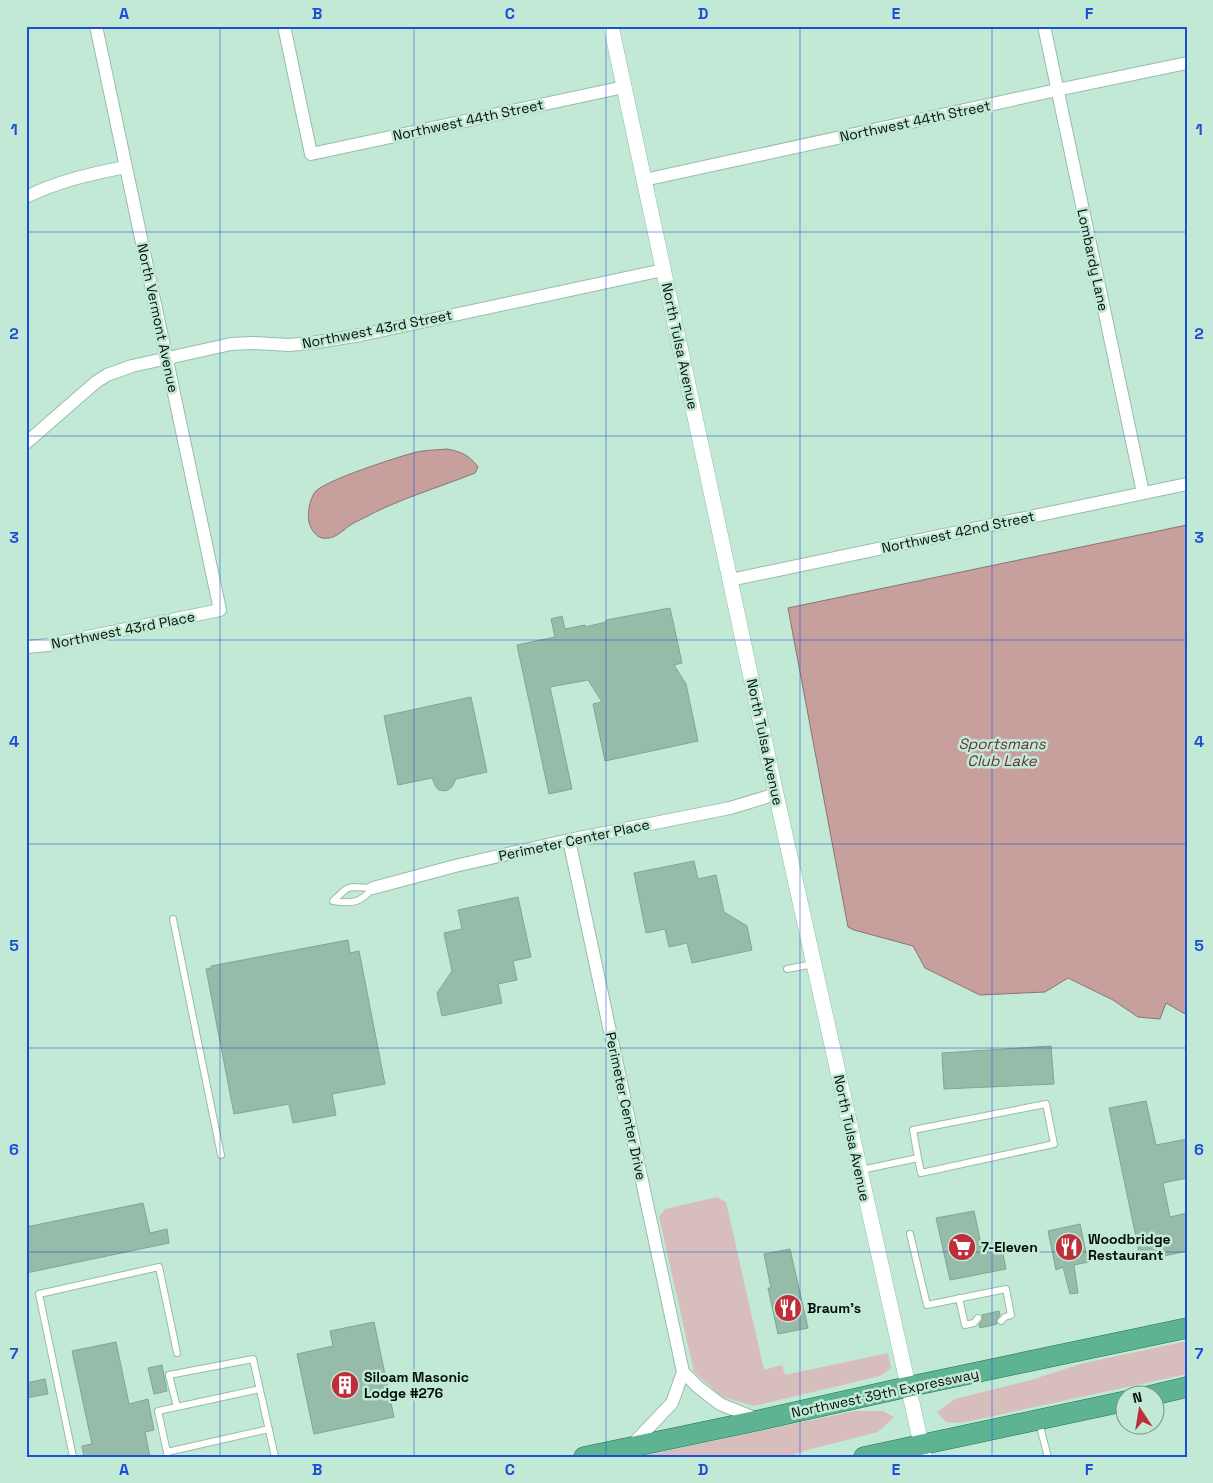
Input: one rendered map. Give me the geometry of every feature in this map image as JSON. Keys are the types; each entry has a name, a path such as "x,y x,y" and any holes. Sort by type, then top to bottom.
{"highway":[{"name":"Northwest 39th Expressway","path":"584,1457 1187,1328"},
{"path":"1166,1393 1187,1388"},
{"path":"864,1457 922,1451 1038,1419 1116,1403"}],"street":[{"name":"North Vermont Avenue","path":"96,26 220,610"},
{"name":"Northwest 44th Street","path":"284,26 311,154 624,87"},
{"name":"North Tulsa Avenue","path":"612,26 776,794 922,1451"},
{"name":"Lombardy Lane","path":"1044,26 1143,493"},
{"name":"Northwest 44th Street","path":"644,180 1187,63"},
{"path":"26,197 58,183 125,167"},
{"name":"Northwest 43rd Street","path":"26,443 101,379 118,370 132,366 231,344 296,344 361,335 663,270"},
{"name":"Northwest 42nd Street","path":"730,580 1187,484"},
{"name":"Northwest 43rd Place","path":"26,647 48,645 220,610"},
{"name":"Perimeter Center Place","path":"373,888 455,866 569,840 730,808 776,794"},
{"name":"Perimeter Center Drive","path":"569,840 683,1372"},
{"path":"631,1446 672,1403 683,1372 698,1387 720,1404 760,1420"}],"lane":[{"path":"352,887 373,888 365,897 357,901 349,903 333,901 346,889 352,887"},
{"path":"173,920 220,1155"},
{"path":"787,969 814,964"},
{"path":"1046,1104 1054,1144 922,1173 918,1158 913,1130 1046,1104"},
{"path":"860,1170 918,1158"},
{"path":"910,1234 927,1305 1006,1289 1011,1315 1002,1317"},
{"path":"74,1457 39,1294 159,1267 177,1353"},
{"path":"960,1298 965,1325 977,1322"},
{"path":"176,1407 169,1375 253,1358 275,1457"},
{"path":"260,1390 158,1411 167,1454 269,1429"},
{"path":"1038,1419 1048,1457"}],"shaded area":[{"path":"717,1197 726,1202 764,1370 782,1365 785,1375 888,1353 891,1368 880,1376 754,1406 722,1397 694,1372 659,1217 665,1209"},
{"path":"1187,1341 1187,1374 1132,1386 1116,1386 1116,1389 961,1423 946,1422 937,1412 955,1399 1031,1380 1080,1364"},
{"path":"855,1411 883,1411 894,1417 878,1432 786,1457 638,1457"}],"water":[{"path":"447,449 468,457 478,467 475,473 390,505 354,523 334,537 320,537 312,529 308,518 309,506 315,492 321,487 363,469 408,454"},
{"name":"Sportsmans Club Lake","path":"1187,525 1187,1015 1166,1003 1160,1019 1138,1017 1113,1000 1068,978 1045,992 980,995 925,968 913,946 848,927 788,608"}],"building":[{"path":"670,608 682,663 674,665 686,684 698,741 605,761 593,704 602,702 588,680 550,687 572,789 549,794 517,645 555,637 551,619 562,616 565,629 585,625 585,627 606,622 606,620"},
{"path":"471,697 487,772 456,779 452,787 446,791 439,790 432,778 398,785 384,716"},
{"path":"694,861 698,879 716,875 724,912 747,926 752,950 692,963 687,943 669,947 665,929 646,933 634,873"},
{"path":"518,897 531,957 513,961 517,980 498,984 502,1003 442,1016 437,993 452,971 444,933 462,929 458,910"},
{"path":"348,940 350,953 359,951 385,1084 332,1094 336,1115 293,1123 289,1104 234,1114 206,969 211,968 211,966"},
{"path":"1051,1046 1054,1084 944,1089 942,1053"},
{"path":"1146,1101 1156,1145 1187,1139 1187,1178 1163,1183 1170,1217 1187,1213 1187,1251 1141,1261 1109,1108"},
{"path":"143,1203 150,1233 167,1229 169,1243 26,1273 26,1227"},
{"name":"7-Eleven","path":"974,1211 982,1249 1001,1244 1006,1269 950,1280 936,1218"},
{"path":"1080,1224 1088,1262 1074,1265 1078,1293 1070,1294 1063,1267 1056,1270 1048,1231"},
{"name":"Braum's","path":"790,1249 808,1328 778,1334 768,1288 771,1288 764,1254"},
{"path":"999,1311 1000,1315 996,1320 997,1324 980,1328 979,1325 983,1319 982,1315"},
{"name":"Siloam Masonic Lodge #276","path":"374,1322 394,1417 314,1434 297,1354 333,1346 330,1331"},
{"path":"116,1342 129,1404 148,1399 154,1430 145,1432 150,1457 84,1457 82,1446 92,1444 72,1351"},
{"path":"162,1365 167,1391 154,1394 148,1368"},
{"path":"45,1379 48,1394 26,1398 26,1383"}],"place":[{"name":"7-Eleven","path":"962,1247"},
{"name":"Woodbridge Restaurant","path":"1069,1247"},
{"name":"Braum's","path":"788,1308"},
{"name":"Siloam Masonic Lodge #276","path":"345,1385"}]}
